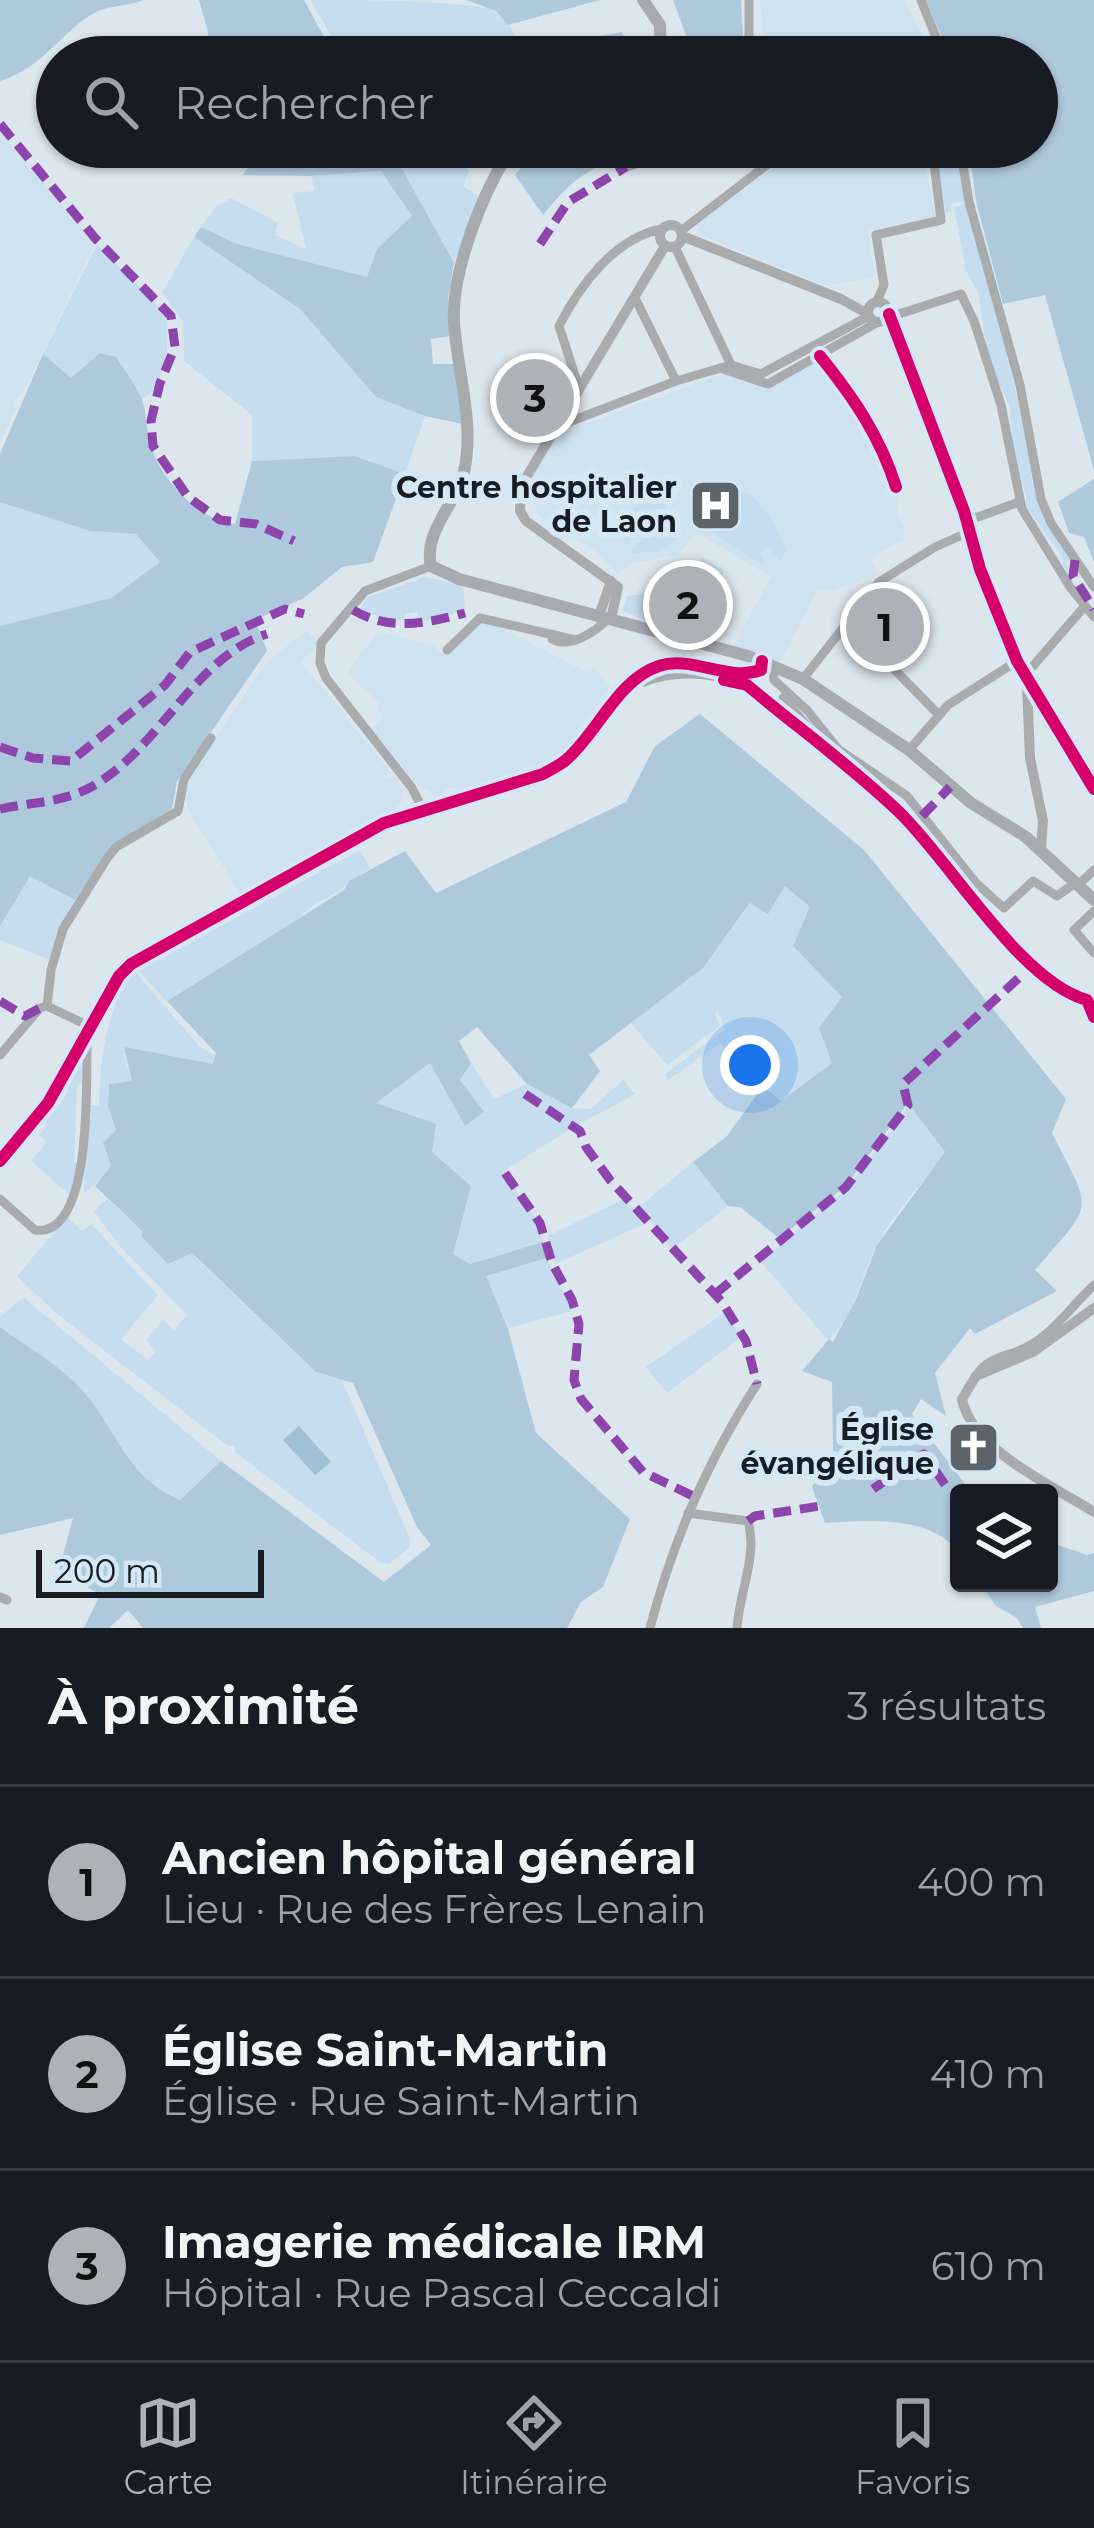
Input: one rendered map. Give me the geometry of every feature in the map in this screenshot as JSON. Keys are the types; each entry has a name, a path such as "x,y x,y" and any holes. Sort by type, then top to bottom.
{"main road":[{"path":"643,0 660,25 660,36"},
{"path":"500,168 458,279 454,321 467,440 456,495 430,542 431,566 459,580 803,679 909,750 971,803 1041,848 1094,900"}],"street":[{"path":"748,0 749,36"},
{"path":"921,0 936,36"},
{"path":"447,650 480,618 548,636 562,645 576,640 601,619 611,581 526,521 520,511 521,486 560,417 676,240 764,168"},
{"path":"560,417 569,422 676,381 728,369 761,374 817,351 878,313 884,285 876,235 941,220 935,168"},
{"path":"963,168 1019,385 1041,499 1051,524 1094,587"},
{"path":"579,388 559,326 569,306 616,250 644,233 672,224 728,369"},
{"path":"662,229 659,236 878,313 899,314 961,294 1001,405 1019,502 1094,617"},
{"path":"635,298 676,381"},
{"path":"878,313 901,338 980,569 1017,661 1094,790"},
{"path":"803,679 879,582 968,526 1019,502"},
{"path":"422,810 412,788 321,671 320,650 325,637 365,591 431,566"},
{"path":"1041,848 1044,825 1030,758 1026,674 1084,607"},
{"path":"848,622 939,715"},
{"path":"909,750 948,705 1017,661"},
{"path":"0,1161 49,1103 119,976 131,964 384,823 543,773 566,760 638,677 656,667 674,662 746,674 765,665"},
{"path":"765,665 829,754"},
{"path":"765,665 838,749 907,796 976,883 1004,908 1034,881 1057,896 1073,880 1094,870"},
{"path":"638,677 644,682 682,673 747,685 896,809 974,903 1064,991 1088,1000 1094,1017"},
{"path":"47,1006 63,929 116,847 178,811 184,779 211,738"},
{"path":"1094,911 1074,930 1094,953"},
{"path":"0,1055 40,1008 47,1006 91,1027"},
{"path":"0,1199 35,1231 49,1231 74,1198 82,1178 87,1047 82,1041"},
{"path":"1094,1285 1076,1308 1034,1342 988,1361 962,1399 974,1428 1002,1453 1094,1512"},
{"path":"976,1376 1034,1352 1091,1314"},
{"path":"650,1628 688,1513 719,1442 758,1384"},
{"path":"688,1513 748,1521 747,1580 737,1628"}],"shaded area":[{"path":"0,0 143,0 96,12 64,36 36,36 36,62 0,81"},
{"path":"199,0 304,0 324,36 208,36"},
{"path":"311,0 476,7 504,18 514,36 331,36"},
{"path":"466,0 600,0 508,25 496,11"},
{"path":"673,0 741,0 743,36 686,36"},
{"path":"905,0 923,36 764,36 760,1"},
{"path":"926,0 1094,0 1094,470 1045,295 1003,304 972,168 1058,168 1058,36 941,36"},
{"path":"0,132 95,244 23,392 14,401 16,407 0,444"},
{"path":"248,168 402,168 454,263 448,297 449,336 431,339 433,364 454,364 463,424 425,416 376,397 300,309 194,237 201,227 237,244 367,277 377,249 412,216 381,171 243,175"},
{"path":"402,168 469,171 463,186 479,196 454,263"},
{"path":"521,168 598,168 566,189 543,215 515,175"},
{"path":"772,168 926,168 935,216 868,230 875,277 825,286 699,234 698,224"},
{"path":"939,168 961,168 966,201 951,204 952,212 946,212"},
{"path":"381,171 412,216 377,249 367,277 237,244 201,227 217,206 231,198 278,223 275,235 306,249 293,193 315,191 311,176"},
{"path":"967,204 1025,426 1033,488 1047,524 1070,558 1067,564 1073,584 1063,558 1026,506 1014,462 1010,407 989,363 978,292 966,271 954,207"},
{"path":"194,237 300,309 376,397 425,416 405,474 354,456 252,461 252,415 184,361 183,322 162,293"},
{"path":"97,245 164,312 167,334 162,372 142,399 116,357 100,353 71,378 43,354"},
{"path":"100,353 116,357 139,392 150,443 162,470 182,496 221,521 235,524 252,461 354,456 405,474 373,562 342,567 304,598 255,620 267,651 177,781 172,809 113,845 75,900 30,876 0,926 0,626 111,598 160,562 136,534 90,531 0,502 0,454 43,354 71,378"},
{"name":"Centre hospitalier de Laon","path":"831,355 888,444 902,489 896,510 904,527 903,540 870,558 878,574 832,591 818,590 779,663 733,646 771,577 697,533 677,555 630,564 618,574 598,553 539,516 528,486 555,435 721,374 769,388"},
{"path":"1094,479 1094,562 1084,537 1069,533 1058,502"},
{"path":"738,493 749,493 771,517 786,551 780,561 766,546 761,564 704,527 705,520"},
{"path":"657,496 668,506 656,516 642,518 639,532 626,544 622,535 634,508"},
{"path":"0,502 90,531 137,534 161,562 111,598 0,626"},
{"path":"672,511 682,521 676,540 657,552 633,553 644,538 658,536 661,521"},
{"path":"702,557 724,571 705,601 682,586"},
{"path":"425,577 463,585 465,611 417,623 417,612 405,614 404,620 388,620 359,610 368,597"},
{"path":"647,593 675,611 678,619 672,629 622,611 628,596"},
{"path":"488,622 589,673 594,667 610,686 567,748 548,765 471,789 449,788 435,798 419,787 371,729 383,717 379,703 347,673 378,632 437,646 435,650 446,654 480,623"},
{"path":"307,630 319,645 300,661 391,772 378,781 394,776 403,800 393,812 295,865 293,861 287,864 289,869 241,895 188,810 184,794 188,778 265,664"},
{"path":"700,714 864,850 1066,1099 1052,1133 1081,1194 1081,1206 1068,1231 1035,1270 1057,1291 975,1334 970,1328 935,1373 946,1416 921,1399 912,1414 965,1484 950,1484 950,1544 916,1526 879,1521 825,1523 812,1487 833,1451 832,1382 802,1371 829,1339 833,1342 877,1245 945,1152 908,1103 845,1187 779,1238 740,1207 728,1206 693,1162 727,1136 763,1086 781,1101 832,1063 819,1028 842,997 793,946 810,907 785,886 768,914 750,903 703,968 589,1055 600,1071 572,1108 527,1084 477,1027 459,1041 471,1063 460,1080 484,1112 465,1126 430,1063 376,1103 436,1124 432,1152 471,1186 453,1254 470,1264 543,1242 547,1258 486,1276 508,1329 536,1433 630,1519 603,1587 581,1602 567,1628 143,1628 128,1610 109,1628 84,1628 100,1595 59,1569 73,1518 0,1535 0,1327 74,1381 134,1465 180,1500 221,1461 384,1582 431,1545 417,1527 353,1383 316,1372 192,1253 168,1264 95,1186 111,1166 103,1143 116,1130 108,1106 109,1084 132,1081 124,1047 213,1064 216,1053 167,1001 344,890 349,881 405,851 436,893 626,802 655,746"},
{"path":"360,850 370,868 166,1001 139,971"},
{"path":"30,875 75,900 59,928 50,960 0,940 0,926"},
{"path":"784,885 811,907 793,946 842,997 832,1063 780,1101 720,1043 668,1080 665,1074 724,1030 718,1009 720,1026 667,1065 631,1023 703,968 751,903"},
{"path":"131,967 200,1047 215,1056 213,1064 123,1054 132,1081 109,1084 108,1106 116,1130 103,1144 109,1173 84,1193 88,1105 99,1105 104,1046 121,990 115,986"},
{"path":"81,1062 74,1162 79,1164 70,1195 31,1161 47,1142 39,1135 48,1124 44,1119 69,1090 63,1086"},
{"path":"431,1062 459,1080 471,1063 494,1099 527,1084 572,1108 591,1109 623,1080 635,1094 502,1172 537,1220 543,1242 470,1264 453,1254 375,1103"},
{"path":"910,1104 945,1153 883,1234 851,1308 828,1340 760,1261 848,1188"},
{"path":"693,1162 728,1206 673,1249 639,1207"},
{"path":"107,1199 142,1231 191,1253 316,1372 342,1380 410,1539 409,1548 389,1564 381,1563 57,1314 17,1276 67,1217 82,1231 91,1224 158,1295 121,1339 148,1360 156,1351 146,1340 163,1320 174,1330 187,1315 118,1244 94,1211"},
{"path":"624,1199 646,1223 555,1264 548,1236"},
{"path":"547,1258 572,1311 508,1328 485,1275"},
{"path":"23,1297 221,1461 180,1500 146,1477 82,1390 0,1327 0,1317"},
{"path":"725,1312 741,1337 667,1393 646,1367"},
{"path":"299,1426 331,1462 315,1475 283,1440"},
{"path":"1058,1545 1094,1553 1094,1591 1035,1607 1041,1628 1023,1628 1017,1618 996,1606 986,1592 1058,1592"}],"marked path":[{"path":"0,124 36,167"},
{"path":"37,168 95,238 171,316 175,347 151,421 153,446 188,497 220,520 256,524 294,541"},
{"path":"540,244 568,202 624,168"},
{"path":"1075,560 1073,576 1094,609"},
{"path":"0,747 33,758 71,761 165,685 190,652 285,609 304,614"},
{"path":"353,610 395,623 465,613"},
{"path":"0,809 58,799 91,787 137,751 219,662 267,634"},
{"path":"922,816 950,787"},
{"path":"715,1294 846,1187 908,1105 903,1084 1034,964"},
{"path":"0,1001 25,1016 40,1008"},
{"path":"525,1094 580,1131 610,1180 722,1302 746,1341 757,1384"},
{"path":"505,1173 540,1223 552,1263 572,1300 579,1324 574,1380 581,1399 643,1472 693,1496"},
{"path":"873,1489 924,1454 948,1489"},
{"path":"748,1521 820,1506"}],"cycle path":[{"path":"889,314 1017,661 1094,789"},
{"path":"820,356 864,418 896,487"},
{"path":"0,1161 48,1103 119,976 131,964 384,823 556,767 578,748 632,682 659,666 684,664 748,673 761,670 762,661"},
{"path":"724,680 747,685 880,794 918,832 1011,945 1062,989 1087,1000 1094,1017"}],"place":[{"name":"Imagerie médicale IRM","path":"535,398"},
{"name":"Centre hospitalier de Laon","path":"716,505"},
{"name":"Église Saint-Martin","path":"688,605"},
{"name":"Ancien hôpital général","path":"885,627"},
{"name":"Église évangélique","path":"973,1447"}]}
